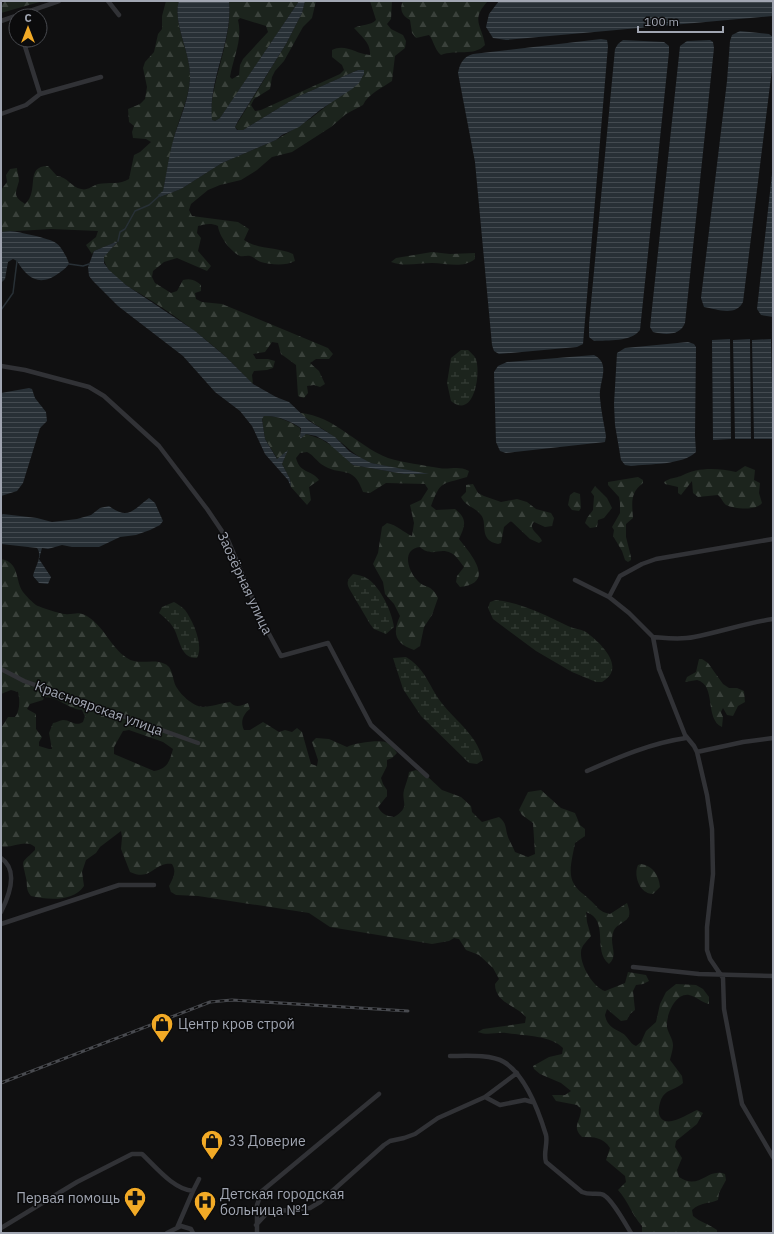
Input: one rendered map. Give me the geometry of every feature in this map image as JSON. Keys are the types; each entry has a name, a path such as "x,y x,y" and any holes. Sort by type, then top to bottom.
{"street":[{"path":"39,8 59,1"},
{"path":"108,1 119,16"},
{"path":"26,48 40,94"},
{"path":"1,114 26,105 40,94 101,77"},
{"name":"Заозёрная улица","path":"1,366 37,373 89,387 104,396 159,446 207,509 228,540 262,621 281,656 328,643 371,725 427,776"},
{"path":"609,597 620,576 642,564 656,559 773,539"},
{"path":"575,580 609,597 629,613 653,637 659,669 686,738 694,746 697,752 707,795 712,829 713,874 707,927 707,950 710,959 721,974 724,984 724,1009 742,1104 772,1152 773,1157"},
{"path":"653,637 675,639 693,638 735,626 773,619"},
{"name":"Красноярская улица","path":"1,669 24,680 198,743"},
{"path":"587,771 623,755 672,740 686,738"},
{"path":"697,752 743,742 773,738"},
{"path":"1,858 9,866 11,872 10,891 1,912"},
{"path":"1,924 119,884 154,884"},
{"path":"633,967 699,974 773,976"},
{"path":"450,1056 492,1058 503,1061 517,1073 526,1087 546,1135 544,1158 546,1162 582,1192 587,1194 601,1194 605,1196 615,1207 631,1233"},
{"path":"256,1225 265,1214 272,1211 310,1208 320,1202 390,1141 404,1138 438,1118 485,1098 517,1073"},
{"path":"257,1233 256,1205 262,1191 379,1094"},
{"path":"485,1098 500,1105 525,1100 532,1102"},
{"path":"1,1228 77,1182 126,1156 137,1153 142,1154 180,1187 193,1191"},
{"path":"177,1228 199,1179"},
{"path":"167,1233 181,1226 191,1229 194,1233"}],"green space":[{"path":"5,1 43,1 18,8 8,8 8,11 1,13 1,5"},
{"path":"166,1 179,1 178,19 190,68 190,78 188,93 175,134 163,191 160,197 181,189 222,163 276,140 310,119 362,78 364,74 358,70 297,97 243,130 238,130 235,127 286,44 302,13 305,1 316,1 312,18 303,27 284,61 275,71 272,77 270,89 254,99 251,105 255,111 261,110 340,74 344,70 342,65 332,57 332,50 337,48 346,48 370,55 367,43 354,28 376,20 370,1 392,1 391,19 387,24 391,29 403,35 406,41 405,48 395,56 392,81 372,94 363,105 346,114 331,127 292,152 272,157 257,170 241,180 220,185 208,190 191,204 189,210 192,216 238,222 249,229 244,240 262,247 281,250 293,254 295,261 287,264 274,264 265,263 250,256 240,256 232,251 226,243 220,234 218,226 208,224 198,226 197,233 201,238 198,251 211,266 207,271 177,258 164,262 153,271 152,277 155,283 171,293 177,291 183,280 193,280 201,285 201,291 195,293 196,299 202,302 222,304 328,348 333,354 329,359 316,359 310,363 319,371 325,384 320,387 314,385 307,386 308,393 304,398 298,396 296,365 281,354 278,343 272,342 265,352 253,354 256,359 268,359 275,361 273,368 254,371 252,375 253,384 215,347 173,315 119,280 107,268 104,260 104,256 118,241 94,251 92,254 86,245 96,237 98,231 51,229 1,232 1,190 7,182 6,175 10,169 17,168 19,181 16,194 18,199 25,204 32,193 36,170 41,167 48,166 57,176 64,178 78,188 83,189 87,189 98,184 118,183 129,179 134,155 140,152 151,142 146,139 133,138 132,132 134,126 129,122 128,109 140,104 145,99 147,87 143,68 145,62 154,52 158,34 162,29 162,16"},
{"path":"229,1 299,1 232,101 220,118 215,121 211,120 214,90 225,46 229,16","holes":["240,18 266,26 268,32 243,59 240,65 239,75 232,79 230,77 231,70 239,35 238,20"]},
{"path":"403,1 488,1 478,18 485,45 476,51 447,53 441,55 429,35 416,38 412,33 410,20 405,16 401,9"},
{"path":"432,252 450,254 475,253 475,259 460,265 432,263 406,265 391,262 396,258"},
{"path":"461,350 468,350 472,354 476,359 477,366 474,393 465,405 459,405 451,401 447,383 451,358"},
{"path":"300,413 313,415 335,425 377,453 388,458 407,463 439,468 461,468 469,471 467,477 443,485 437,492 431,506 436,510 455,509 462,516 464,519 464,526 459,539 474,559 478,567 479,574 477,580 471,584 460,587 456,582 457,576 464,567 453,554 447,551 428,552 420,547 411,551 408,560 414,576 420,583 433,590 438,598 432,615 424,627 420,646 414,650 399,641 397,637 396,628 400,616 394,604 385,594 383,582 373,564 378,553 382,527 387,523 394,525 412,536 414,523 410,505 421,500 428,489 425,484 386,483 370,493 363,492 355,477 351,474 328,468 307,452 300,453 296,458 300,467 313,474 319,480 309,487 311,500 307,505 291,487 290,479 282,464 287,452 278,460 265,439 262,418 264,416 269,416 283,419 292,423 300,428 301,438 306,434 321,439 335,448 353,465 404,474 425,474 371,463 355,454 333,436"},
{"path":"745,466 755,470 754,480 760,483 759,493 762,503 759,506 740,508 726,505 718,495 698,497 693,493 692,481 681,495 678,493 678,487 665,484 664,482 694,471 715,469 736,472"},
{"path":"638,477 643,480 643,483 634,494 632,503 633,518 626,524 626,537 631,557 631,560 628,562 625,560 622,551 613,536 614,530 612,527 620,513 620,503 619,497 608,485 608,482"},
{"path":"473,484 478,493 484,496 501,502 517,499 527,502 536,509 551,513 554,518 552,526 545,527 534,522 532,525 533,529 542,541 539,543 530,539 511,521 504,527 501,543 498,544 488,539 483,518 461,497 466,492 466,485"},
{"path":"595,486 607,498 612,508 604,518 598,520 597,527 590,528 585,523 593,510 594,496 591,492"},
{"path":"574,492 580,494 581,508 579,511 572,510 568,505 570,495"},
{"path":"1,559 11,564 16,572 23,592 36,605 63,614 80,613 85,615 97,624 116,648 127,658 141,662 160,662 165,664 170,668 175,685 179,691 192,703 203,707 230,702 238,706 248,703 250,709 242,721 244,730 250,730 263,722 279,732 285,730 292,732 297,728 302,732 311,764 317,766 318,760 312,742 316,738 329,739 347,747 355,744 382,741 389,744 397,753 392,758 387,760 387,766 381,778 387,790 387,796 378,807 386,815 394,817 404,807 403,794 409,772 416,770 427,776 442,790 461,797 471,806 472,812 482,822 499,817 502,819 515,852 528,857 535,854 533,823 522,815 519,810 528,792 541,790 561,808 575,813 580,825 585,829 585,836 575,843 571,875 575,886 603,912 610,914 627,903 629,910 628,918 615,929 613,933 612,942 614,953 612,961 609,964 604,958 602,952 597,922 593,916 586,912 591,936 581,950 581,957 585,969 596,985 605,991 625,983 628,972 646,975 649,981 636,985 633,991 635,1010 630,1014 627,1020 621,1021 607,1009 605,1015 609,1024 624,1034 636,1046 641,1042 646,1031 656,1022 660,1004 666,992 676,984 696,985 703,989 709,997 709,1004 692,996 684,995 680,997 672,1006 667,1022 668,1032 673,1045 670,1060 682,1076 683,1083 663,1096 660,1102 659,1114 662,1119 671,1121 682,1118 697,1110 703,1113 697,1124 676,1141 675,1147 682,1158 677,1170 679,1177 686,1181 698,1180 713,1173 725,1174 726,1180 719,1193 718,1200 701,1204 692,1210 693,1216 717,1230 717,1233 642,1233 642,1226 618,1190 626,1182 625,1176 606,1160 610,1148 601,1140 582,1137 577,1130 581,1109 577,1105 556,1101 552,1095 565,1095 571,1091 561,1083 540,1074 534,1069 533,1066 549,1057 562,1054 563,1048 558,1044 544,1038 506,1033 485,1034 478,1032 483,1029 525,1023 526,1017 502,1000 496,990 495,984 499,979 493,968 479,955 466,950 459,939 454,938 449,941 432,944 330,927 309,913 198,896 176,895 171,892 169,886 174,872 172,864 166,864 143,875 130,872 121,849 121,831 86,860 82,872 84,886 80,891 67,897 52,899 31,896 27,889 27,880 23,862 35,850 35,847 27,843 5,847 1,846 1,728 8,717 15,717 19,709 19,702 18,692 11,690 1,694","holes":["44,697 54,699 72,708 82,710 85,716 83,722 78,724 63,720 53,723 49,733 52,749 39,746 39,742 42,737 36,729 36,714 27,709 30,704 43,700","129,730 163,742 173,749 168,763 159,770 154,771 114,754 114,747 123,731"]},
{"path":"353,574 363,576 373,583 385,601 391,614 394,627 386,634 374,629 350,590 348,582 349,578"},
{"path":"496,600 524,607 570,627 586,632 598,642 609,656 612,663 612,670 609,676 602,682 596,682 572,672 536,651 493,619 488,608 490,602"},
{"path":"174,602 185,610 197,633 199,653 197,658 191,657 184,652 173,627 169,621 159,613 162,607"},
{"path":"406,657 417,665 444,706 470,734 480,750 483,760 477,764 469,763 421,716 403,689 393,658"},
{"path":"699,659 702,659 708,663 723,684 729,688 737,688 744,691 745,702 738,706 733,716 727,715 723,708 721,712 723,717 722,727 713,717 707,688 703,683 697,680 685,682 687,677 696,672"},
{"path":"641,864 652,869 657,875 660,887 653,894 644,891 637,879 636,874 638,865"}],"shaded area":[{"path":"179,1 229,1 227,31 212,105 212,120 215,121 220,118 299,1 305,1 302,13 286,44 238,121 235,127 237,130 243,130 297,97 358,70 364,70 364,74 359,83 352,89 320,110 299,127 282,135 276,140 222,163 181,189 160,197 158,195 163,191 173,141 188,93 190,78 188,58 178,19"},
{"path":"499,1 773,1 773,16 506,40 493,38 486,27 489,14"},
{"path":"740,31 769,34 773,37 773,61 743,302 740,307 736,309 725,311 704,307 701,298 727,81 730,41 732,35"},
{"path":"601,39 607,40 608,46 583,344 577,347 499,354 494,351 492,345 475,162 458,73 460,66 464,59 473,54"},
{"path":"623,40 664,42 669,46 669,52 640,330 631,337 594,341 589,337 589,324 615,49"},
{"path":"710,40 713,42 714,48 685,323 680,330 672,334 658,333 653,332 650,327 680,46 687,41"},
{"path":"773,165 773,317 761,315 757,309"},
{"path":"10,231 41,237 56,243 64,253 69,264 52,277 46,280 40,280 30,276 17,261 13,259 8,262 5,279 1,283 1,232"},
{"path":"118,241 104,257 104,263 109,270 126,285 195,331 226,357 253,384 276,397 289,402 309,421 335,437 350,452 371,463 429,474 404,474 353,465 327,442 316,436 306,434 300,439 301,428 293,423 283,419 264,416 262,419 265,439 277,459 288,450 282,464 290,479 291,487 288,480 265,454 252,426 240,411 215,392 183,356 118,306 89,276 88,267 94,251"},
{"path":"730,339 731,439 713,440 712,340"},
{"path":"750,339 751,439 735,439 733,340"},
{"path":"771,339 773,439 754,439 752,340"},
{"path":"688,342 694,344 696,347 696,452 674,462 631,466 625,465 621,460 615,425 614,404 617,353 625,348"},
{"path":"594,355 602,363 603,369 600,398 606,436 605,442 506,453 500,451 496,442 494,372 498,366 507,362"},
{"path":"29,388 32,389 35,398 46,412 47,421 40,428 23,483 17,491 1,496 1,393"},
{"path":"149,498 155,503 163,521 160,525 150,530 136,535 120,537 99,547 72,547 62,545 48,549 42,548 39,559 51,577 48,584 39,583 33,576 39,558 39,551 37,548 1,544 1,515 3,514 37,518 52,522 77,519 91,515 100,508 109,506 115,510 126,513 134,510"}],"waterway":[{"path":"118,241 120,232 125,229 135,211 149,205 159,196"},
{"path":"1,310 13,293 17,261"},
{"path":"69,264 83,266 89,264"}],"railway":[{"path":"1,1083 210,1002 232,1000 408,1011"}],"place":[{"name":"Центр кров строй","path":"162,1044"},
{"name":"33 Доверие","path":"212,1160"},
{"name":"Первая помощь","path":"135,1218"},
{"name":"Детская городская больница №1","path":"205,1222"}]}
